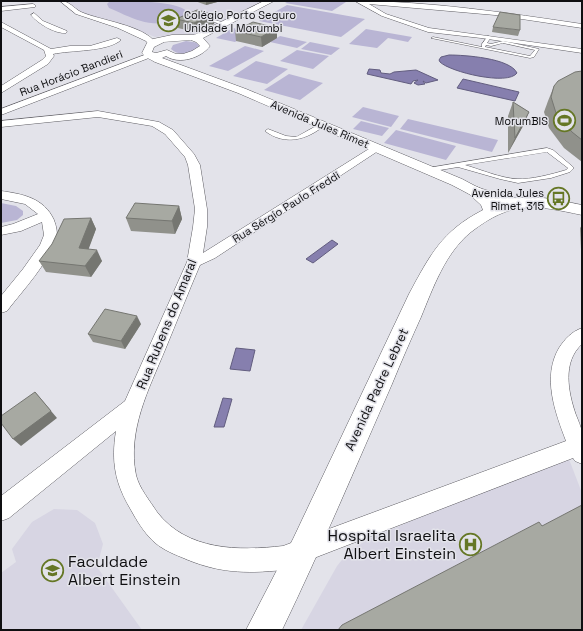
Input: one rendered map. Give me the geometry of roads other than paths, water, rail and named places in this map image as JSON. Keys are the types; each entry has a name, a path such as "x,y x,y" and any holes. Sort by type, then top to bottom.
{"main road":[{"path":"474,191 488,202 504,208"},
{"name":"Avenida Padre Lebret","path":"264,630 304,550 420,294 441,252 466,226 504,208 540,202"},
{"name":"Avenida Jules Rimet","path":"540,202 582,210"}],"street":[{"path":"63,1 78,13 126,28 149,39 152,43"},
{"path":"153,56 147,52 152,43 172,38 195,38 270,1"},
{"path":"358,1 495,13 582,26"},
{"path":"358,1 384,15 419,28 582,51"},
{"path":"1,9 33,6"},
{"path":"34,14 37,23 63,31"},
{"path":"1,24 16,29 48,49 50,52"},
{"path":"181,63 205,46 204,43 195,38"},
{"path":"50,52 70,48 95,47 117,40"},
{"path":"1,90 45,62 50,56 50,52"},
{"name":"Avenida Jules Rimet","path":"153,56 159,60 181,63 376,149 457,182 504,208"},
{"name":"Rua Horácio Bandieri","path":"1,112 153,56"},
{"name":"Rua Rubens do Amaral","path":"1,124 60,116 98,114 155,124 169,132 190,156 194,165 199,190 200,227 194,262 132,407 126,425 124,449 127,477 139,504 161,533 190,550 221,559 255,561 283,558 580,450"},
{"name":"Rua Sérgio Paulo Freddi","path":"194,262 210,255 376,149"},
{"name":"Avenida Jules Rimet","path":"457,182 540,202"},
{"path":"1,195 30,200 46,216 50,228 50,235 44,249 1,307"},
{"path":"1,230 16,228 46,216"},
{"path":"580,450 563,403 560,371 563,357 570,345 582,335"},
{"path":"1,510 132,407"}],"lane":[{"path":"207,15 228,23"},
{"path":"198,17 228,23"},
{"path":"483,46 489,37"},
{"path":"433,38 483,46 530,57 533,57 537,49 503,42 483,46"},
{"path":"268,131 292,140 298,139 322,125"},
{"path":"428,170 458,164 547,150 551,151 571,168 568,171 551,176 518,181 502,178 458,164"}],"place":[{"name":"Colégio Porto Seguro Unidade I Morumbi","path":"168,21"},
{"name":"MorumBIS","path":"564,121"},
{"name":"Avenida Jules Rimet, 315","path":"559,199"},
{"name":"Hospital Israelita Albert Einstein","path":"471,544"},
{"name":"Faculdade Albert Einstein","path":"52,570"}]}
